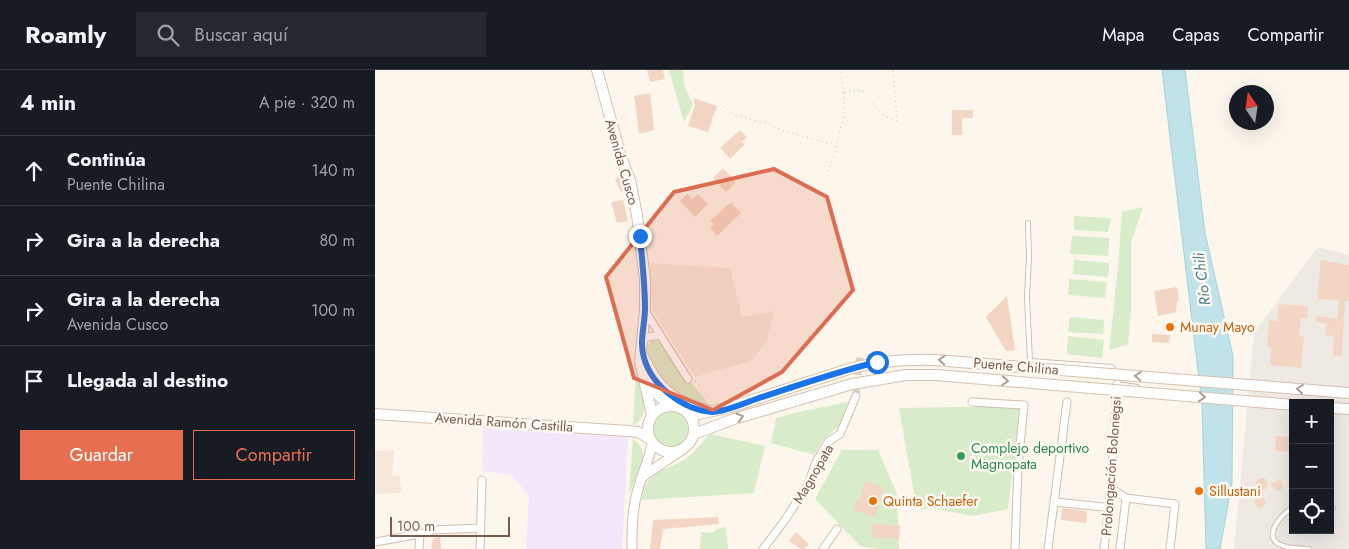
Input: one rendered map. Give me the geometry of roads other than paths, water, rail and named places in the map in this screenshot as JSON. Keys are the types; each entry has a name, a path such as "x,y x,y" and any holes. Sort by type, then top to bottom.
{"main road":[{"name":"Avenida Cusco","path":"597,70 615,138 633,190 644,272 645,310 641,369 651,418"},
{"name":"Avenida Cusco","path":"642,341 651,386 670,406"},
{"path":"644,358 655,379 671,395 683,403 713,408"},
{"name":"Puente Chilina","path":"690,416 852,368 877,362 904,359 1349,393"},
{"name":"Puente Chilina","path":"694,434 734,419 852,384 906,375 936,375 1289,405"},
{"path":"632,431 651,418 660,409 670,406 684,410 690,416 694,427 694,434 690,443 683,450 668,452 657,448 651,441 648,429 651,418"},
{"path":"1334,408 1349,409"},
{"name":"Avenida Ramón Castilla","path":"375,414 632,431 651,441"}],"street":[{"path":"645,310 688,379"},
{"path":"642,341 660,335"},
{"name":"Prolongación Bolonegsi","path":"1104,549 1111,488 1117,384"},
{"name":"Magnopata","path":"763,549 785,520 808,484 816,462 828,442 841,434 856,396"},
{"path":"972,402 1025,405 1018,466 1015,549"},
{"path":"1048,549 1067,402"},
{"path":"632,549 635,504 642,477 649,461 651,441"},
{"path":"642,477 683,450"},
{"path":"480,549 482,480"},
{"path":"1111,488 1126,498 1175,504 1170,549"},
{"path":"1120,549 1126,498"},
{"path":"1055,502 1103,507"},
{"path":"375,542 434,530 480,528"},
{"path":"823,549 837,529"},
{"path":"419,549 420,534"}],"lane":[{"path":"1029,223 1027,297 1030,361 1111,367 1115,370 1117,384 1177,392"},
{"path":"1289,510 1278,520 1274,538 1282,546 1309,549"}],"water":[{"name":"Río Chili","path":"1162,70 1185,70 1205,233 1233,356 1232,483 1220,549 1206,549 1202,404"}],"tunnel":[{"path":"856,396 860,355"}],"place":[{"name":"Munay Mayo","path":"1170,327"},
{"name":"Complejo deportivo Magnopata","path":"961,456"},
{"name":"Sillustani","path":"1199,491"},
{"name":"Quinta Schaefer","path":"873,501"}]}
